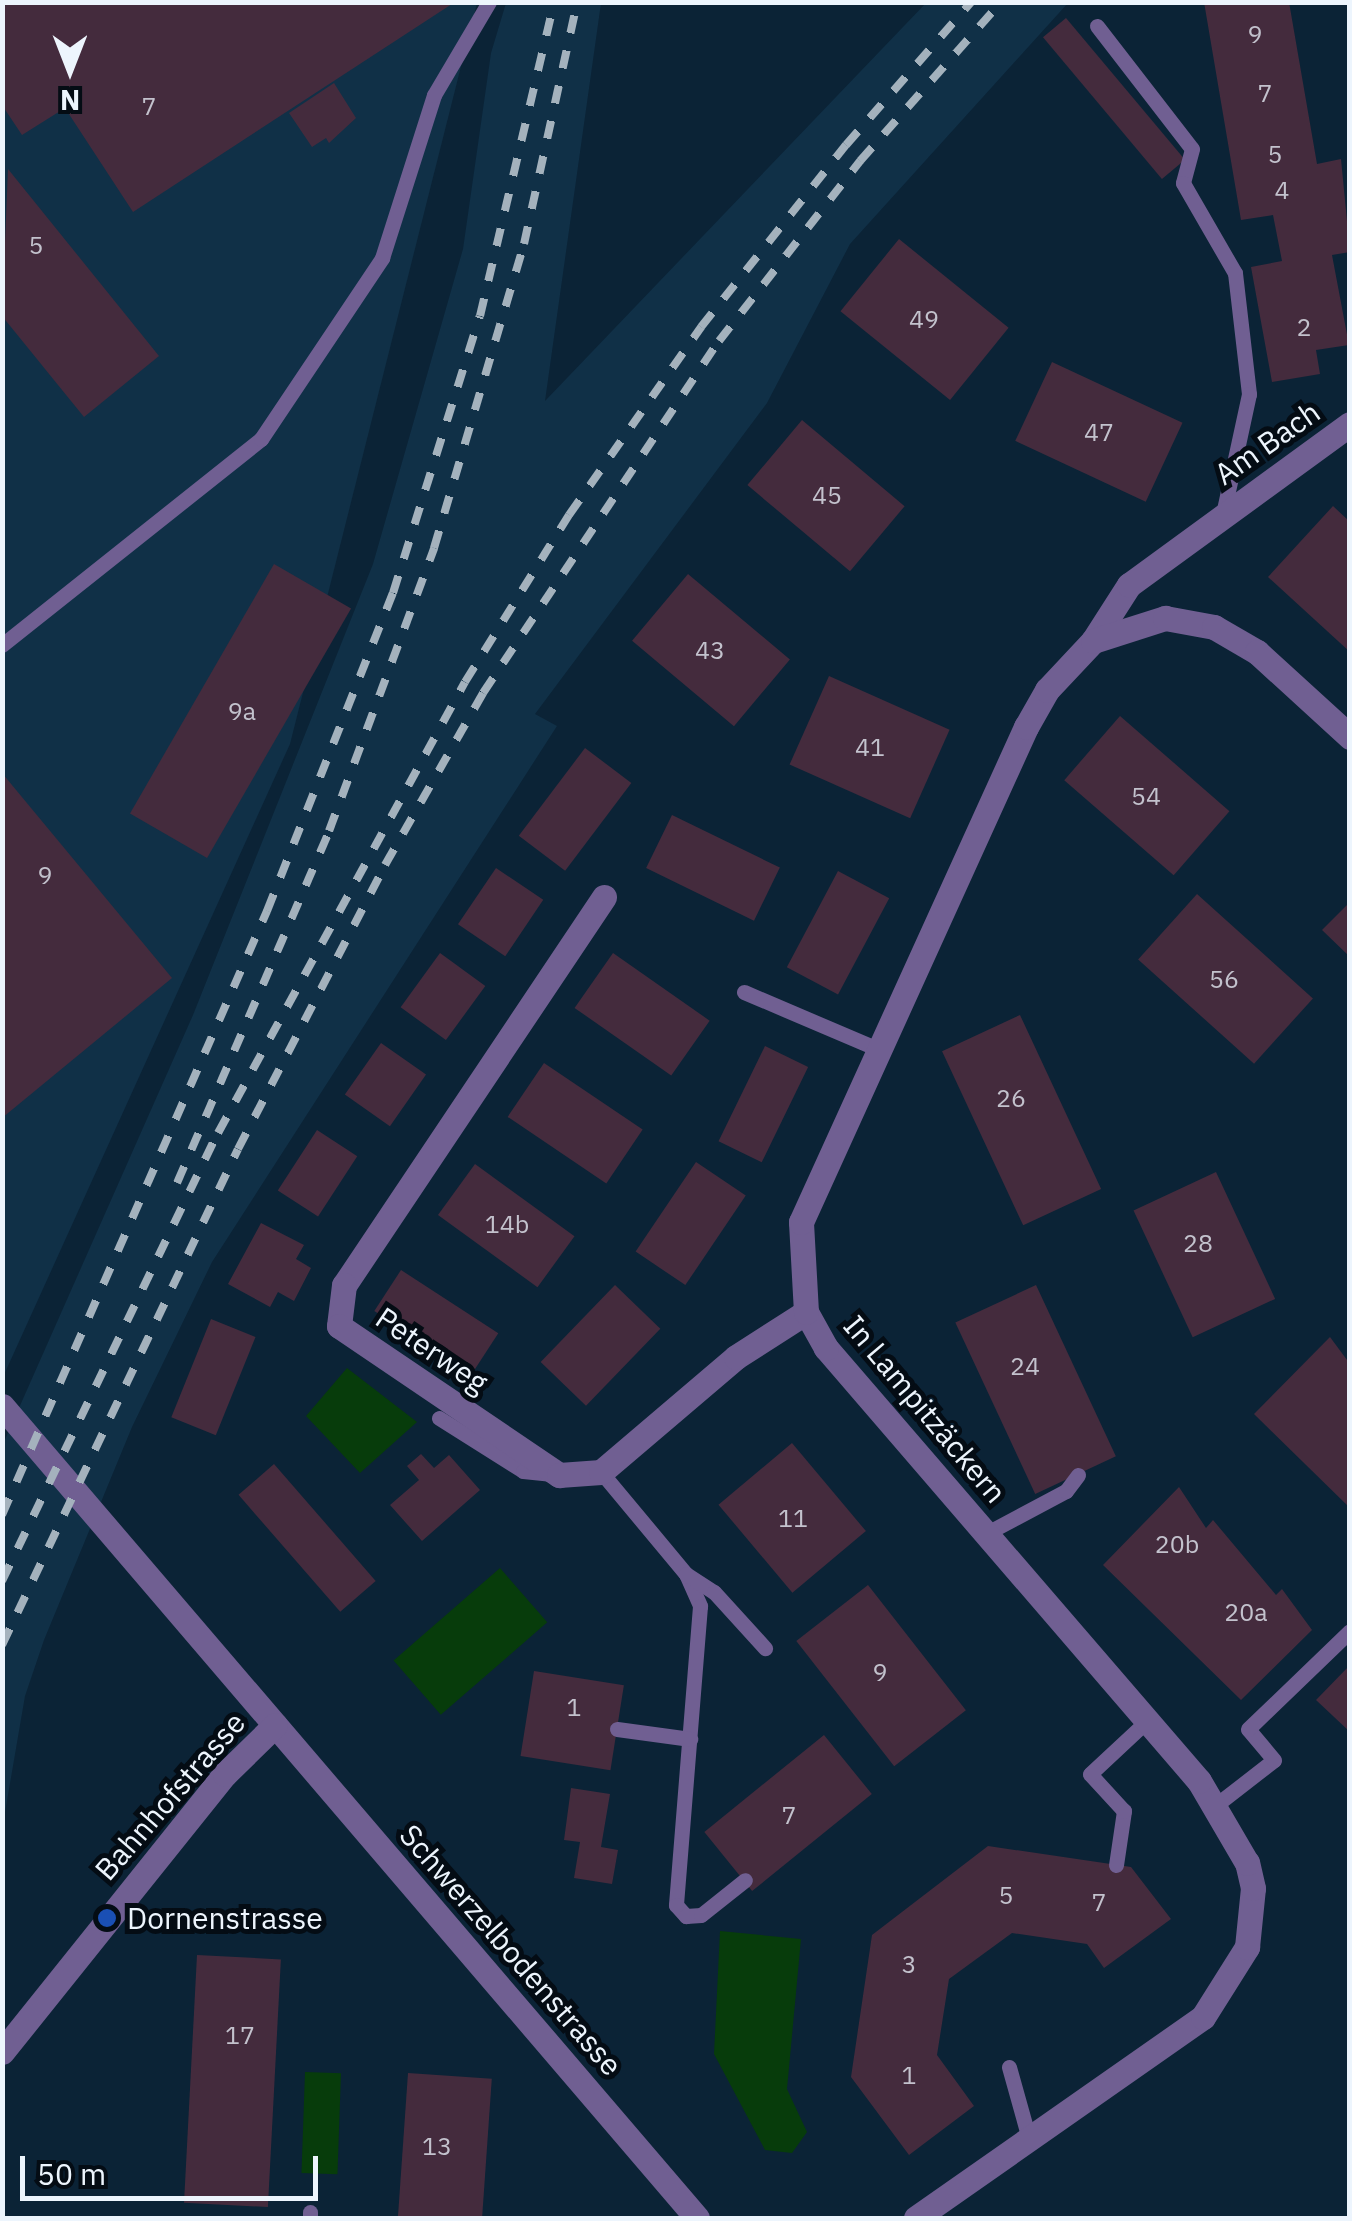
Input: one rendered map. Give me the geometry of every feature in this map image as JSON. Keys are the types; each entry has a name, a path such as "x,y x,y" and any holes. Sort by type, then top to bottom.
{"street":[{"name":"Am Bach","path":"1093,641 1128,585 1350,424"},
{"name":"In Lampitzäckern","path":"916,2218 1030,2142 1203,2017 1247,1947 1252,1888 1247,1863 1216,1804 826,1348 806,1312 801,1222 875,1048 930,943 1026,727 1048,690 1093,641 1165,618 1214,627 1256,652 1350,737"},
{"name":"Peterweg","path":"559,1475 339,1326 344,1285 604,897"},
{"path":"559,1475 601,1472 686,1411 736,1357 806,1312"},
{"name":"Bahnhofstrasse","path":"2,1406 275,1726 225,1774 2,2052"},
{"name":"Schwerzelbodenstrasse","path":"275,1726 697,2218"}],"lane":[{"path":"2,645 262,439 382,258 434,95 489,2"},
{"name":"Am Bach","path":"1097,26 1192,149 1183,183 1235,273 1250,394 1223,514"},
{"path":"744,992 875,1048"},
{"path":"439,1418 523,1471 559,1475"},
{"path":"601,1472 686,1574 700,1606 676,1905 686,1916 702,1915 745,1880"},
{"path":"987,1533 1066,1491 1078,1475"},
{"path":"686,1574 714,1592 765,1648"},
{"path":"1216,1804 1274,1760 1248,1730 1350,1631"},
{"path":"1116,1865 1124,1811 1090,1774 1148,1720"},
{"path":"617,1729 690,1739"},
{"path":"1008,2067 1030,2142"}],"shaded area":[{"path":"3,3 477,3 290,744 3,1377"},
{"path":"506,3 601,3 545,401 926,3 1068,3 850,244 767,403 535,714 557,726 212,1262 132,1427 44,1640 25,1696 3,1824 3,1444 193,1015 373,564 463,249 491,53"}],"green space":[{"path":"347,1368 417,1422 360,1473 306,1416"},
{"path":"500,1568 547,1622 441,1715 394,1661"},
{"path":"720,1931 801,1939 787,2089 807,2132 792,2153 765,2150 714,2054"},
{"path":"305,2072 341,2073 337,2174 301,2173"}],"building":[{"path":"2,2 455,2 133,212 65,108 22,135 2,105"},
{"path":"1204,2 1289,2 1317,164 1341,159 1350,252 1332,255 1349,345 1316,350 1320,374 1272,382 1251,267 1282,261 1273,215 1241,220"},
{"path":"1066,18 1185,160 1162,179 1043,37"},
{"path":"334,83 356,118 329,143 326,138 312,147 289,113"},
{"path":"8,169 159,356 84,417 2,316"},
{"path":"899,239 1009,328 950,400 840,311"},
{"path":"1052,362 1183,423 1146,502 1015,441"},
{"path":"802,420 905,506 850,571 747,485"},
{"path":"1333,506 1350,522 1350,652 1268,577"},
{"path":"274,564 351,608 207,858 130,813"},
{"path":"688,574 790,659 734,726 632,641"},
{"path":"829,676 950,730 910,818 790,765"},
{"path":"1120,716 1229,811 1174,875 1064,780"},
{"path":"585,748 631,783 565,871 519,836"},
{"path":"2,773 172,978 2,1118"},
{"path":"672,815 780,868 754,921 646,868"},
{"path":"496,868 543,900 505,956 458,924"},
{"path":"838,871 889,898 838,994 787,967"},
{"path":"1197,894 1313,998 1254,1064 1138,959"},
{"path":"1350,902 1350,957 1322,930"},
{"path":"440,953 485,986 446,1040 401,1007"},
{"path":"613,953 710,1021 671,1076 575,1008"},
{"path":"1020,1015 1101,1189 1023,1225 942,1051"},
{"path":"381,1043 426,1075 390,1126 345,1095"},
{"path":"765,1046 808,1067 762,1162 719,1141"},
{"path":"544,1063 643,1130 606,1183 508,1117"},
{"path":"317,1130 357,1156 318,1217 278,1190"},
{"path":"696,1162 746,1196 685,1285 636,1252"},
{"path":"475,1164 575,1236 537,1287 438,1215"},
{"path":"1216,1172 1275,1299 1193,1337 1134,1210"},
{"path":"261,1223 304,1245 296,1259 311,1268 294,1301 278,1292 270,1307 228,1284"},
{"path":"401,1270 498,1333 472,1374 374,1311"},
{"path":"615,1285 660,1329 586,1406 541,1362"},
{"path":"1036,1285 1116,1456 1035,1494 955,1323"},
{"path":"211,1319 256,1337 216,1435 171,1417"},
{"path":"1330,1337 1350,1364 1350,1508 1254,1414"},
{"path":"792,1443 866,1531 792,1593 718,1505"},
{"path":"421,1454 434,1468 449,1455 480,1490 422,1541 390,1505 419,1480 407,1466"},
{"path":"274,1464 376,1581 340,1612 239,1495"},
{"path":"1179,1487 1206,1528 1213,1520 1276,1595 1282,1589 1312,1630 1241,1700 1103,1565"},
{"path":"868,1585 966,1710 894,1766 796,1641"},
{"path":"1350,1665 1350,1732 1316,1700"},
{"path":"534,1671 624,1685 610,1770 521,1756"},
{"path":"824,1735 872,1794 752,1891 704,1832"},
{"path":"571,1788 610,1794 601,1847 618,1850 612,1884 574,1878 580,1842 564,1840"},
{"path":"988,1846 1131,1867 1171,1919 1104,1968 1087,1944 1012,1933 949,1979 937,2055 974,2106 909,2155 851,2077 872,1935"},
{"path":"197,1955 281,1959 268,2207 184,2203"},
{"path":"408,2073 492,2079 482,2218 398,2218"}],"railway":[{"path":"2,1515 267,911 393,593 480,316 554,2"},
{"path":"177,1183 329,831 434,548 524,244 577,2"},
{"path":"2,1581 218,1133 465,682 569,515 701,327 846,145 971,2"},
{"path":"2,1645 238,1149 385,865 483,693 719,341 860,161 1001,2"}],"place":[{"name":"Dornenstrasse","path":"107,1918"}]}
